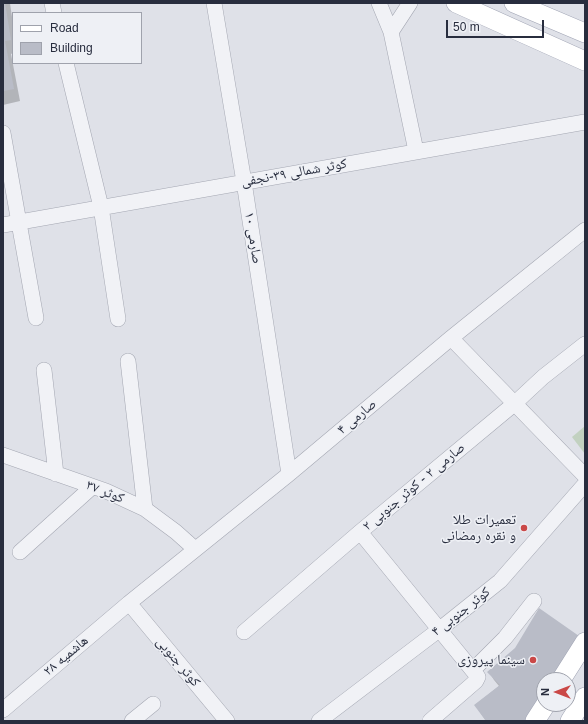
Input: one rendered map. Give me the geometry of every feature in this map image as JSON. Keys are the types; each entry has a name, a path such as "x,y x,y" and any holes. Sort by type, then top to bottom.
{"main road":[{"path":"456,3 585,61"},
{"path":"514,3 585,33"},
{"path":"566,672 585,642"},
{"path":"570,721 585,698"},
{"path":"535,721 541,712"}],"street":[{"name":"صارمی ۱۰","path":"214,3 244,182 289,474"},
{"path":"380,3 391,32 416,151"},
{"path":"391,32 410,3"},
{"path":"66,64 101,207 118,319"},
{"name":"کوثر شمالی ۳۹-نجفی","path":"3,225 585,122"},
{"path":"3,133 36,318"},
{"name":"صارمی ۴","path":"129,603 289,474 451,338 585,230"},
{"path":"451,338 585,476"},
{"name":"صارمی ۲ - کوثر جنوبی ۲","path":"244,632 360,532 514,404 543,377 585,344"},
{"path":"128,361 145,509"},
{"path":"44,370 56,474"},
{"name":"کوثر ۳۷","path":"3,455 106,491 145,509 196,549"},
{"name":"کوثر جنوبی ۴","path":"319,721 440,629 500,581 585,484"},
{"path":"20,552 92,487"},
{"path":"360,532 475,674"},
{"path":"430,721 463,694 475,674 534,601"},
{"name":"هاشمیه ۲۸","path":"3,710 129,603"},
{"name":"کوثر جنوبی","path":"129,603 227,721"},
{"path":"132,721 152,704"}],"green space":[{"path":"585,426 585,454 572,437"}],"building":[{"path":"3,3 5,3 11,40 5,41 14,89 3,91"},
{"name":"سینما پیروزی","path":"539,608 579,636 557,672 536,672 536,706 527,721 486,721 474,705 500,685 487,672 515,648"}],"place":[{"name":"تعمیرات طلا و نقره رمضانی","path":"524,528"},
{"name":"سینما پیروزی","path":"533,660"}]}
